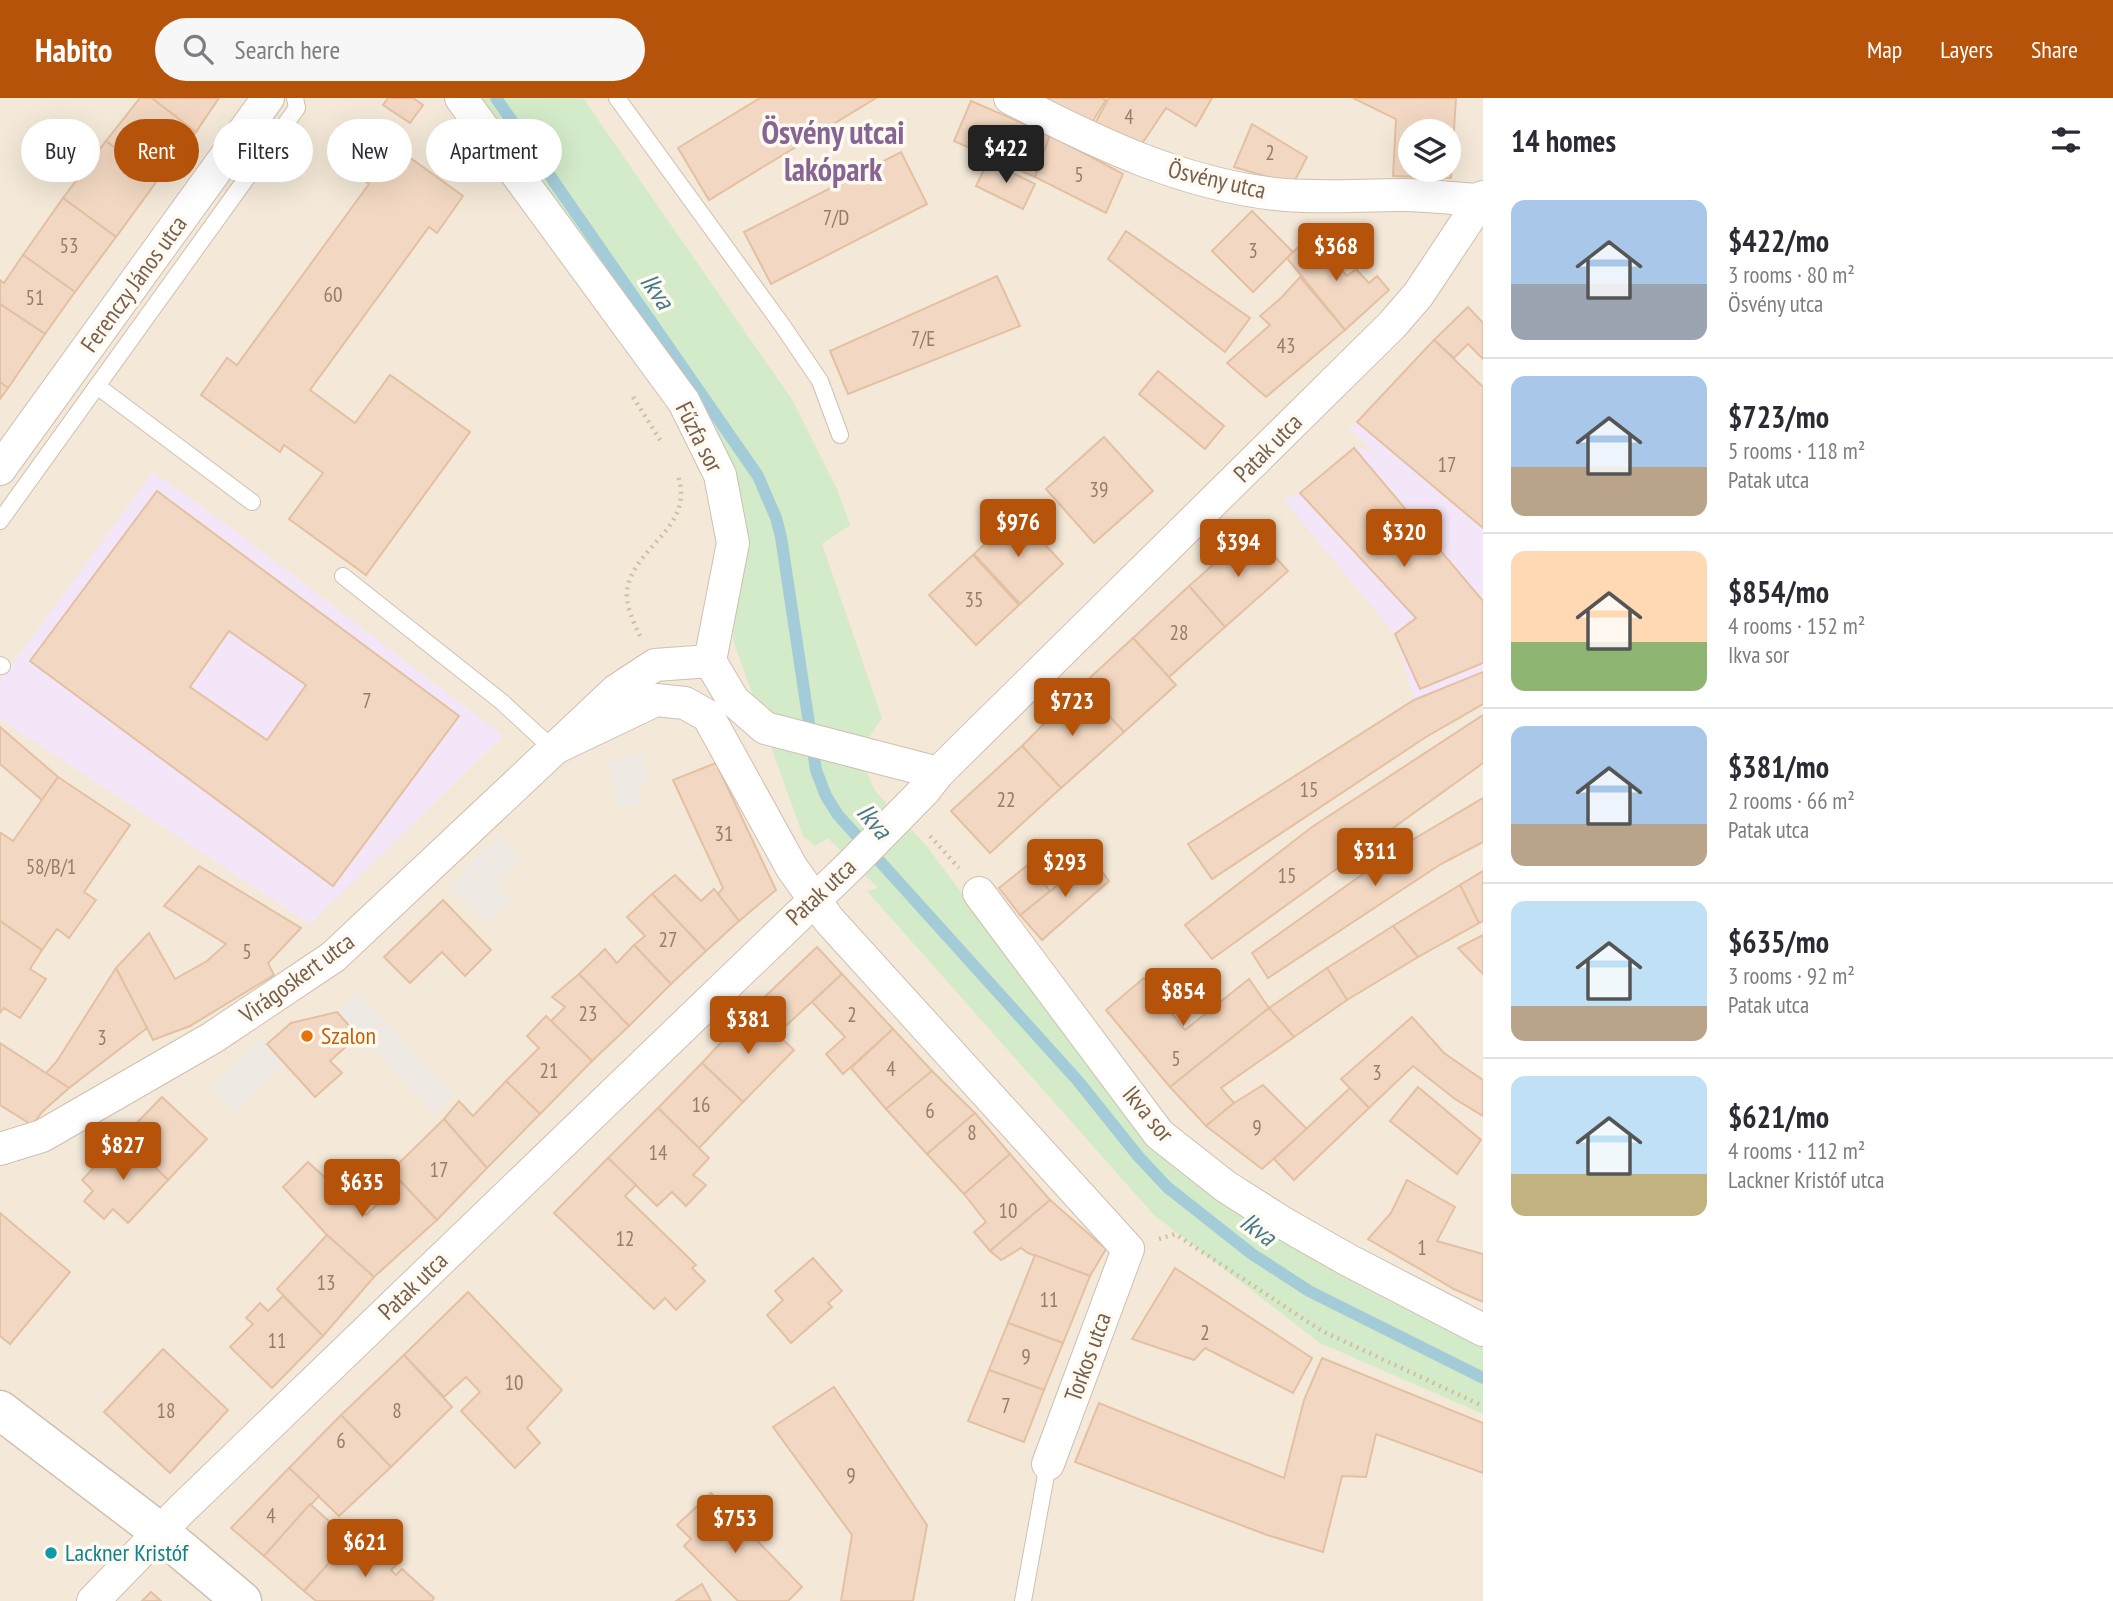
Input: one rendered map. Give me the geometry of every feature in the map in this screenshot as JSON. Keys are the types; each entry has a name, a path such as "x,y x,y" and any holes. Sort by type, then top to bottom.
{"street":[{"name":"Ferenczy János utca","path":"0,469 268,98"},
{"name":"Fűzfa sor","path":"461,98 684,402 720,475 733,543 710,661"},
{"name":"Ösvény utca","path":"1010,98 1079,134 1138,160 1206,181 1284,195 1482,198"},
{"name":"Patak utca","path":"93,1601 160,1532 813,900 851,865 913,822 938,773 1392,325 1418,295 1482,198"},
{"name":"Virágoskert utca","path":"0,1149 42,1136 65,1123 212,1038 333,957 617,690 654,665 710,661"},
{"path":"710,661 733,700 765,728 938,773"},
{"name":"Virágoskert utca","path":"553,749 656,700 685,703 708,716 792,868 813,900"},
{"name":"Ikva sor","path":"979,893 1159,1134 1226,1186 1283,1223 1483,1330"},
{"path":"813,900 1128,1250"},
{"name":"Torkos utca","path":"1048,1464 1128,1250"},
{"path":"0,1410 160,1532 242,1601"}],"lane":[{"path":"0,521 297,108 295,98"},
{"path":"617,98 820,381 840,435"},
{"path":"97,386 252,502"},
{"path":"343,576 502,702 553,749"},
{"path":"1023,1601 1048,1464"}],"path":[{"path":"632,396 667,450"},
{"path":"654,665 632,620 627,591 635,569 680,510 681,486 677,473"},
{"path":"913,822 979,893"},
{"path":"1128,1250 1175,1234 1322,1331 1483,1406"}],"shaded area":[{"path":"0,98 1483,98 1483,1601 0,1601"},
{"path":"1434,340 1483,386 1483,672 1414,700 1395,634 1283,499 1300,493 1354,448 1374,451 1349,429"},
{"path":"153,472 238,533 503,736 310,924 0,719 0,681"},
{"path":"644,754 649,780 638,783 642,804 618,808 608,761"},
{"path":"500,836 523,860 496,886 511,900 486,924 450,889 472,862"},
{"path":"358,993 454,1095 433,1114 337,1012"},
{"path":"261,1038 286,1063 235,1113 211,1087"}],"green space":[{"path":"451,98 583,98 793,401 837,489 850,525 822,544 882,718 858,753 875,791 925,844 1151,1146 1261,1229 1483,1339 1483,1414 1320,1343 1154,1215 867,891 878,888 828,838 815,846 803,836 733,640 738,531 721,465 513,182 562,182 562,119 466,119"}],"building":[{"path":"140,98 152,98 179,119 123,119"},
{"path":"152,98 219,98 199,128 199,119 179,119"},
{"path":"388,98 413,98 423,105 412,120 404,119 383,105"},
{"path":"760,98 876,98 709,200 678,148"},
{"path":"1042,98 1102,98 1106,100 1089,127"},
{"path":"1109,98 1212,98 1196,126 1166,108 1139,148 1093,127"},
{"path":"1353,98 1456,98 1455,119 1398,119 1398,176 1393,176 1396,119"},
{"path":"971,101 1050,135 1035,177 954,141"},
{"path":"1252,124 1307,157 1293,184 1234,167"},
{"path":"114,131 114,147 106,141"},
{"path":"1050,135 1123,174 1106,213 1035,177"},
{"path":"106,141 114,147 114,182 156,182 116,237 63,198 75,182 100,182 100,149"},
{"path":"901,152 927,204 771,284 744,232"},
{"path":"412,159 426,169 426,182 444,182 463,196 437,233 429,227 310,390 355,423 390,375 470,432 366,575 289,519 323,473 284,445 280,452 201,395 227,358 237,365 369,184 366,182 412,182"},
{"path":"988,161 1035,184 1023,209 976,186"},
{"path":"63,198 116,237 75,292 23,255"},
{"path":"1252,211 1293,252 1253,292 1212,251"},
{"path":"1126,231 1250,318 1225,352 1108,259"},
{"path":"1311,235 1347,276 1356,269 1369,283 1377,276 1389,290 1345,330 1287,258"},
{"path":"23,255 75,292 45,334 0,304 0,280 4,283"},
{"path":"997,276 1020,326 848,394 830,351"},
{"path":"1300,277 1345,330 1266,397 1227,363 1270,325 1260,316"},
{"path":"0,304 45,334 8,388 0,382"},
{"path":"1468,307 1483,323 1483,359 1468,344 1454,358 1434,340"},
{"path":"1434,340 1483,387 1483,528 1357,422"},
{"path":"1158,371 1224,426 1205,449 1139,394"},
{"path":"0,382 8,388 0,399"},
{"path":"1104,437 1153,491 1094,543 1046,489"},
{"path":"1354,448 1483,601 1483,663 1420,689 1395,634 1416,618 1300,493"},
{"path":"157,491 459,716 333,886 30,661","holes":["229,631 306,685 267,740 190,687"]},
{"path":"1017,514 1063,564 1020,604 974,554"},
{"path":"1251,531 1288,571 1225,627 1189,586"},
{"path":"973,555 1019,605 976,645 929,595"},
{"path":"1189,586 1225,627 1169,677 1133,638"},
{"path":"1133,638 1176,685 1124,732 1081,686"},
{"path":"1483,672 1483,704 1426,737 1212,879 1188,844 1414,700"},
{"path":"1081,686 1124,732 1061,788 1022,746"},
{"path":"1483,715 1483,763 1212,959 1185,925 1312,827"},
{"path":"0,727 58,777 42,800 0,764"},
{"path":"1022,746 1061,788 990,853 951,811"},
{"path":"716,763 776,890 739,921 718,894 723,888 673,780"},
{"path":"58,777 130,825 84,892 96,900 69,938 57,929 42,950 0,921 0,835 1,833 13,841"},
{"path":"1483,798 1483,842 1441,864 1268,978 1252,953 1402,846"},
{"path":"1092,858 1109,881 1042,940 1020,915"},
{"path":"1029,864 1050,891 1020,915 999,888"},
{"path":"199,866 301,928 268,963 274,975 190,1026 153,1040 116,968 149,933 175,979 207,961 226,944 164,906"},
{"path":"1483,871 1483,921 1479,923 1460,885"},
{"path":"675,875 701,901 714,889 739,921 706,951 652,894"},
{"path":"1460,885 1479,923 1418,957 1393,926"},
{"path":"652,894 706,951 671,984 634,945 645,936 627,917"},
{"path":"443,900 491,950 465,976 442,952 410,983 384,957"},
{"path":"0,921 42,950 30,969 46,979 20,1018 4,1008 0,1013"},
{"path":"1393,926 1418,957 1347,1000 1327,968"},
{"path":"1483,935 1483,974 1458,948"},
{"path":"634,945 671,984 629,1026 579,974 605,949 617,963"},
{"path":"817,947 842,974 776,1035 751,1010"},
{"path":"116,968 147,1028 69,1088 46,1073 57,1061"},
{"path":"1327,968 1347,1000 1294,1037 1269,1008"},
{"path":"579,974 629,1026 592,1061 551,1021 565,1007 552,997"},
{"path":"842,974 893,1029 843,1074 826,1054 845,1037 812,1002"},
{"path":"1144,978 1185,1030 1249,979 1269,1008 1170,1087 1106,1010"},
{"path":"1269,1008 1294,1037 1221,1088 1234,1103 1206,1126 1170,1087"},
{"path":"751,1010 794,1050 743,1102 702,1063"},
{"path":"337,1012 358,1036 330,1061 342,1073 315,1097 267,1044 291,1023"},
{"path":"546,1016 592,1061 540,1114 506,1081 539,1048 527,1036"},
{"path":"1412,1017 1444,1053 1483,1080 1483,1116 1455,1099 1413,1066 1369,1108 1341,1079"},
{"path":"893,1029 932,1071 886,1109 851,1068"},
{"path":"0,1043 69,1088 43,1111 32,1125 0,1105"},
{"path":"702,1063 743,1102 699,1148 658,1108"},
{"path":"932,1071 975,1113 927,1154 886,1109"},
{"path":"506,1081 540,1114 487,1168 444,1119 459,1101 473,1116"},
{"path":"1263,1085 1307,1129 1262,1169 1206,1126 1234,1103"},
{"path":"1418,1087 1481,1140 1457,1174 1390,1121"},
{"path":"1350,1088 1369,1108 1294,1180 1274,1159"},
{"path":"162,1097 207,1139 168,1180 123,1137"},
{"path":"658,1108 709,1158 693,1175 706,1185 686,1206 672,1192 657,1206 608,1158"},
{"path":"975,1113 1010,1154 964,1194 927,1154"},
{"path":"444,1119 487,1168 437,1220 391,1171"},
{"path":"123,1137 168,1180 128,1223 113,1209 104,1219 84,1201 93,1191 82,1180"},
{"path":"1010,1154 1050,1200 990,1251 974,1232 986,1222 964,1194"},
{"path":"608,1158 636,1185 625,1196 696,1265 692,1268 705,1281 676,1310 665,1298 654,1309 554,1213"},
{"path":"308,1162 366,1215 401,1182 437,1220 374,1277 327,1235 283,1187"},
{"path":"1407,1180 1455,1207 1437,1241 1483,1254 1483,1302 1454,1289 1368,1239 1391,1213"},
{"path":"1050,1200 1106,1249 1090,1276 1021,1248 1001,1260 990,1251"},
{"path":"0,1213 70,1272 10,1344 0,1336"},
{"path":"327,1235 374,1277 323,1336 277,1289"},
{"path":"1035,1255 1090,1276 1063,1343 1008,1323"},
{"path":"813,1258 842,1291 828,1303 832,1307 791,1343 767,1315 783,1300 775,1291"},
{"path":"1175,1268 1312,1358 1293,1393 1205,1348 1194,1360 1132,1339"},
{"path":"468,1292 562,1390 527,1428 540,1443 515,1468 461,1411 480,1392 466,1377 444,1397 404,1355"},
{"path":"283,1296 323,1336 272,1388 230,1347 253,1324 246,1318 260,1303 268,1311"},
{"path":"1008,1323 1063,1343 1044,1390 989,1370"},
{"path":"163,1349 228,1410 170,1473 104,1412"},
{"path":"404,1355 452,1407 391,1467 341,1415"},
{"path":"1322,1358 1483,1423 1483,1473 1376,1434 1366,1477 1342,1476 1323,1552 1267,1535 1075,1462 1099,1403 1284,1478 1304,1400"},
{"path":"989,1370 1044,1390 1024,1442 968,1421"},
{"path":"834,1387 927,1525 913,1601 841,1601 852,1535 773,1427"},
{"path":"341,1415 391,1467 339,1516 289,1468"},
{"path":"289,1468 319,1496 264,1556 231,1528"},
{"path":"711,1493 802,1587 788,1601 738,1601 684,1546 691,1539 677,1525"},
{"path":"310,1504 350,1540 304,1591 264,1556"},
{"path":"364,1537 396,1565 391,1570 396,1575 402,1569 434,1598 432,1601 316,1601 304,1591 337,1554 344,1560"},
{"path":"702,1584 711,1601 676,1601"},
{"path":"151,1592 161,1601 142,1601"}],"waterway":[{"name":"Ikva","path":"496,98 758,476 781,537 816,770 826,796 838,815 1078,1081 1138,1156 1167,1187 1252,1254 1309,1291 1483,1378"}],"place":[{"name":"Szalon","path":"307,1036"},
{"name":"Lackner Kristóf","path":"51,1553"}],"district":[{"name":"Ösvény utcai lakópark","path":"833,152"}]}
